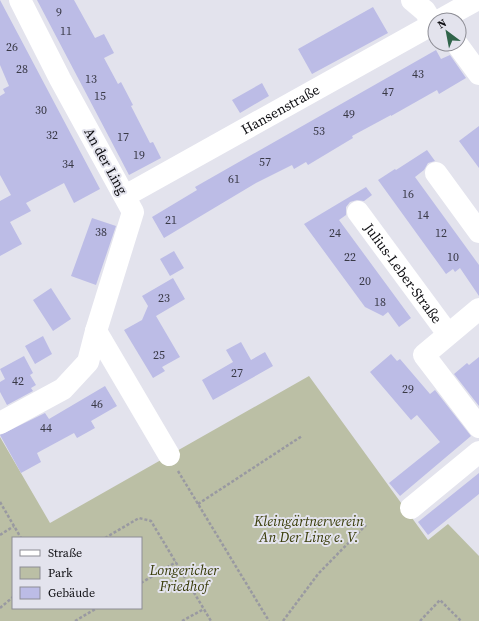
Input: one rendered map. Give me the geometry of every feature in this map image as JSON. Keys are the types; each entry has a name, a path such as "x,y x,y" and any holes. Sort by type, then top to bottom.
{"street":[{"name":"An der Ling","path":"0,423 63,390 88,362 96,331 133,212 60,79 20,0"},
{"path":"412,0 427,13"},
{"name":"Hansenstraße","path":"454,12 476,0"},
{"name":"Hansenstraße","path":"125,196 427,27"},
{"path":"463,52 479,74"},
{"path":"436,173 479,232"},
{"name":"Julius-Leber-Straße","path":"358,212 448,334"},
{"name":"Julius-Leber-Straße","path":"479,309 424,355 479,427"},
{"path":"96,331 169,456"},
{"path":"411,508 479,452"}],"path":[{"path":"198,504 302,436"},
{"path":"169,456 269,621"},
{"path":"0,502 20,537"},
{"path":"107,537 138,518 152,520 211,621"},
{"path":"283,621 318,574 366,525"},
{"path":"0,535 14,526"},
{"path":"142,582 176,562"},
{"path":"0,608 12,598"},
{"path":"420,621 440,600 461,621"},
{"path":"182,621 204,608"},
{"path":"75,621 95,609"}],"green space":[{"name":"Kleingärtnerverein An Der Ling e. V.","path":"309,376 428,540 448,524 479,556 479,621 0,621 0,437 50,523"}],"building":[{"path":"0,0 100,189 74,203 64,183 26,203 31,211 10,222 22,244 0,256 0,201 11,195 0,175 0,96 5,93 3,89 9,86 0,65"},
{"path":"37,0 74,0 95,38 104,34 114,53 104,58 118,84 121,82 133,105 131,106 150,143 153,142 161,158 129,175"},
{"path":"373,7 388,33 312,74 298,49"},
{"path":"432,52 437,52 441,59 450,55 466,78 439,94 437,90 352,136 353,138 308,165 306,162 294,169 292,165 256,183 164,238 152,217 197,190 195,187"},
{"path":"262,83 269,96 240,113 232,100"},
{"path":"479,126 479,168 459,141"},
{"path":"427,150 435,161 428,163 424,170 415,177 479,265 479,296 460,268 455,272 453,269 446,274 378,180"},
{"path":"366,187 372,195 364,201 357,200 350,202 346,207 346,215 339,220 411,318 399,327 388,312 383,316 365,307 304,224"},
{"path":"92,218 116,226 96,285 71,276"},
{"path":"174,251 184,268 170,276 160,259"},
{"path":"173,278 185,299 156,316 180,357 162,367 165,371 153,378 124,330 142,320 148,306 142,296"},
{"path":"51,288 71,319 53,331 33,300"},
{"path":"43,336 52,354 35,364 25,346"},
{"path":"241,342 251,360 265,352 273,366 213,400 202,380 233,362 226,350"},
{"path":"391,354 397,361 400,359 430,394 435,390 471,436 400,496 389,483 440,442 417,415 411,420 370,372"},
{"path":"24,356 33,373 30,375 36,385 31,388 33,391 7,405 0,392 0,382 5,379 0,369"},
{"path":"479,357 479,406 454,374 467,363 469,365"},
{"path":"105,386 117,406 91,421 95,428 77,438 74,433 37,453 41,462 21,473 0,435 45,413 49,419"},
{"path":"479,473 479,494 428,535 418,522"}],"park label":[{"name":"Longericher Friedhof","path":"184,578"}]}
